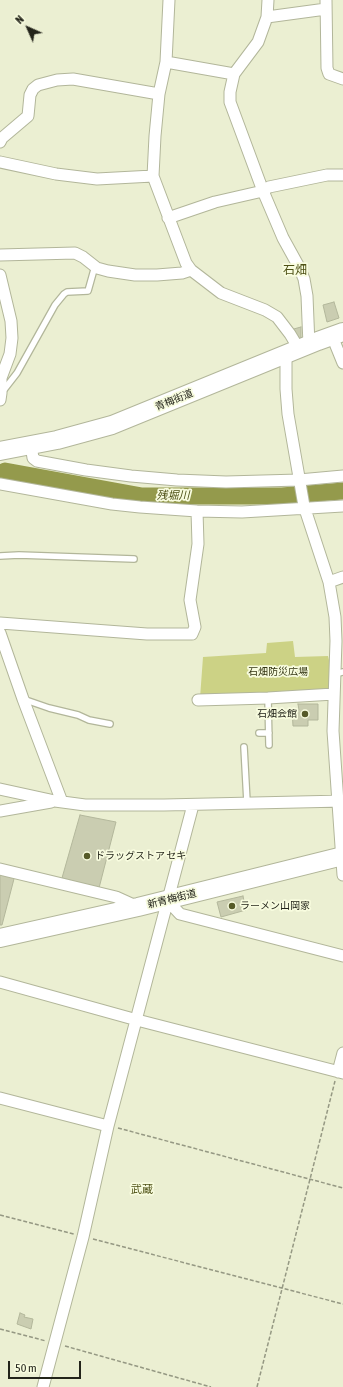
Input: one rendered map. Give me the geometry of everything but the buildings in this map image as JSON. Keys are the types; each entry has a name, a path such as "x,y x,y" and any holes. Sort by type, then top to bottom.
{"main road":[{"name":"青梅街道","path":"0,452 82,434 112,425 338,334"},
{"name":"新青梅街道","path":"0,938 138,907 342,857"}],"street":[{"path":"169,0 166,62 159,94 154,136 153,176 168,218 186,262 191,270 221,294 265,310 277,317 290,334 298,349"},
{"path":"268,0 267,17 258,42 234,74 230,92 230,102 263,191 283,238 304,279 307,296 298,349 286,389 288,414 304,507 329,582 336,609 336,641 339,673 333,731 340,801 343,875"},
{"path":"267,17 326,4 327,68 329,74 343,79"},
{"path":"166,62 234,74"},
{"path":"0,142 2,138 28,116 30,95 33,89 38,85 57,80 73,79 159,94"},
{"path":"0,162 56,174 97,179 153,176"},
{"path":"168,218 215,202 263,191 270,187 319,176 343,176"},
{"path":"0,255 75,253 95,266 108,271 135,275 164,275 182,273 191,270"},
{"path":"0,276 11,321 12,338 10,354 1,378 1,397"},
{"path":"338,334 343,363"},
{"path":"31,446 33,458 37,461 131,476 226,482 300,481 343,476"},
{"path":"0,484 112,504 197,511 242,512 304,507 343,506"},
{"path":"0,623 147,634 192,634 195,627 190,600 198,544 197,511"},
{"path":"329,582 343,577"},
{"path":"0,633 2,645 23,699 58,801"},
{"path":"198,700 268,698 337,699"},
{"path":"0,789 85,805 124,806 340,801"},
{"path":"0,812 58,801"},
{"path":"43,1387 83,1236 108,1126 193,804"},
{"path":"0,868 116,897 138,907"},
{"path":"167,900 180,914 343,956"},
{"path":"0,982 137,1020 340,1073 343,1053"},
{"path":"0,1098 108,1126"}],"lane":[{"path":"1,397 17,373 56,305 67,292 88,291 95,266"},
{"path":"0,556 19,555 134,559"},
{"path":"268,698 269,745"},
{"path":"23,699 49,708 78,715 89,720 110,724"},
{"path":"259,733 269,733"},
{"path":"244,747 247,802"}],"path":[{"path":"257,1387 310,1179 340,1073"},
{"path":"108,1126 343,1188"},
{"path":"0,1215 343,1304"},
{"path":"0,1329 211,1387"}],"green space":[{"name":"石畑防災広場","path":"293,641 295,657 328,656 332,672 331,692 200,698 203,657 266,653 267,643"}],"waterway":[{"name":"残堀川","path":"5,471 142,496 282,496 343,491"}],"place":[{"name":"石畑会館","path":"305,714"},
{"name":"ドラッグストア セキ","path":"87,856"},
{"name":"ラーメン山岡家","path":"232,906"}],"district":[{"name":"石畑","path":"295,270"},
{"name":"武蔵","path":"142,1190"}]}
